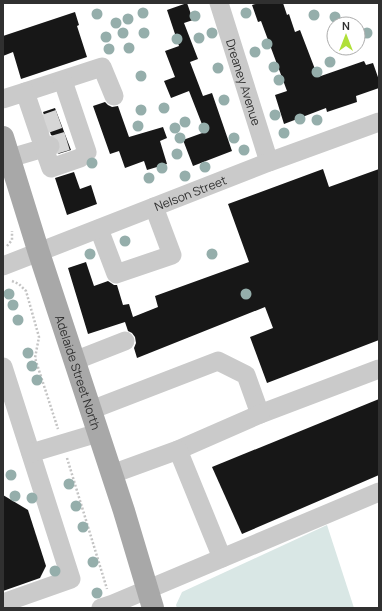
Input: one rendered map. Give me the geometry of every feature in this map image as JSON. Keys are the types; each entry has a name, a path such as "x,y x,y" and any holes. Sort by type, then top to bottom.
{"main road":[{"name":"Adelaide Street North","path":"3,137 38,253 112,474 151,599"}],"street":[{"name":"Dreaney Avenue","path":"219,3 269,162"},
{"path":"3,99 63,81 102,67 114,96"},
{"path":"61,143 53,121 63,81"},
{"path":"25,92 53,121 61,143"},
{"name":"Nelson Street","path":"6,273 38,253 269,162 379,122"},
{"path":"10,158 61,143"},
{"path":"99,229 116,274 172,255 154,207"},
{"path":"74,361 124,341"},
{"path":"91,410 218,361 246,375 260,414"},
{"path":"3,367 71,579 3,603"},
{"path":"112,474 178,450 260,414 379,369"},
{"path":"31,453 98,433"},
{"path":"178,450 222,558"},
{"path":"105,601 151,599 222,558 379,492"}],"path":[{"path":"3,248 7,247 12,240 12,229"},
{"path":"6,273 26,291 39,336 35,358 58,431"},
{"path":"66,454 105,601"}],"shaded area":[{"path":"327,525 354,608 177,608 176,605 182,592"}],"building":[{"path":"187,3 193,20 184,23 198,59 190,62 203,96 212,93 232,151 193,166 183,140 205,132 189,91 171,98 164,81 175,77 165,51 179,46 167,10"},
{"path":"259,3 283,3 287,15 289,14 295,32 300,30 318,77 364,61 366,65 373,63 379,80 379,88 356,96 357,102 327,112 326,108 284,124 275,95 287,91 261,21 258,22 252,5"},
{"path":"75,12 79,25 77,26 87,57 21,79 13,52 3,56 3,36"},
{"path":"105,102 112,107 118,106 129,137 163,127 167,138 160,141 167,164 147,170 144,161 125,168 119,151 110,154 93,106"},
{"path":"55,108 71,150 58,154 61,149 60,142 57,138 51,135 43,112"},
{"path":"323,169 329,187 379,169 379,340 267,383 250,337 273,328 265,307 137,358 134,348 136,343 135,337 128,331 125,322 88,334 68,268 86,262 94,286 108,281 114,285 117,285 123,305 129,304 133,317 158,307 155,296 249,262 228,204"},
{"path":"74,172 80,189 91,185 97,204 67,215 55,178"},
{"path":"379,399 379,475 242,534 212,467"},
{"path":"3,495 28,510 46,566 40,578 3,591"}],"tunnel":[{"path":"42,125 59,119"},
{"path":"50,146 67,141"}]}
